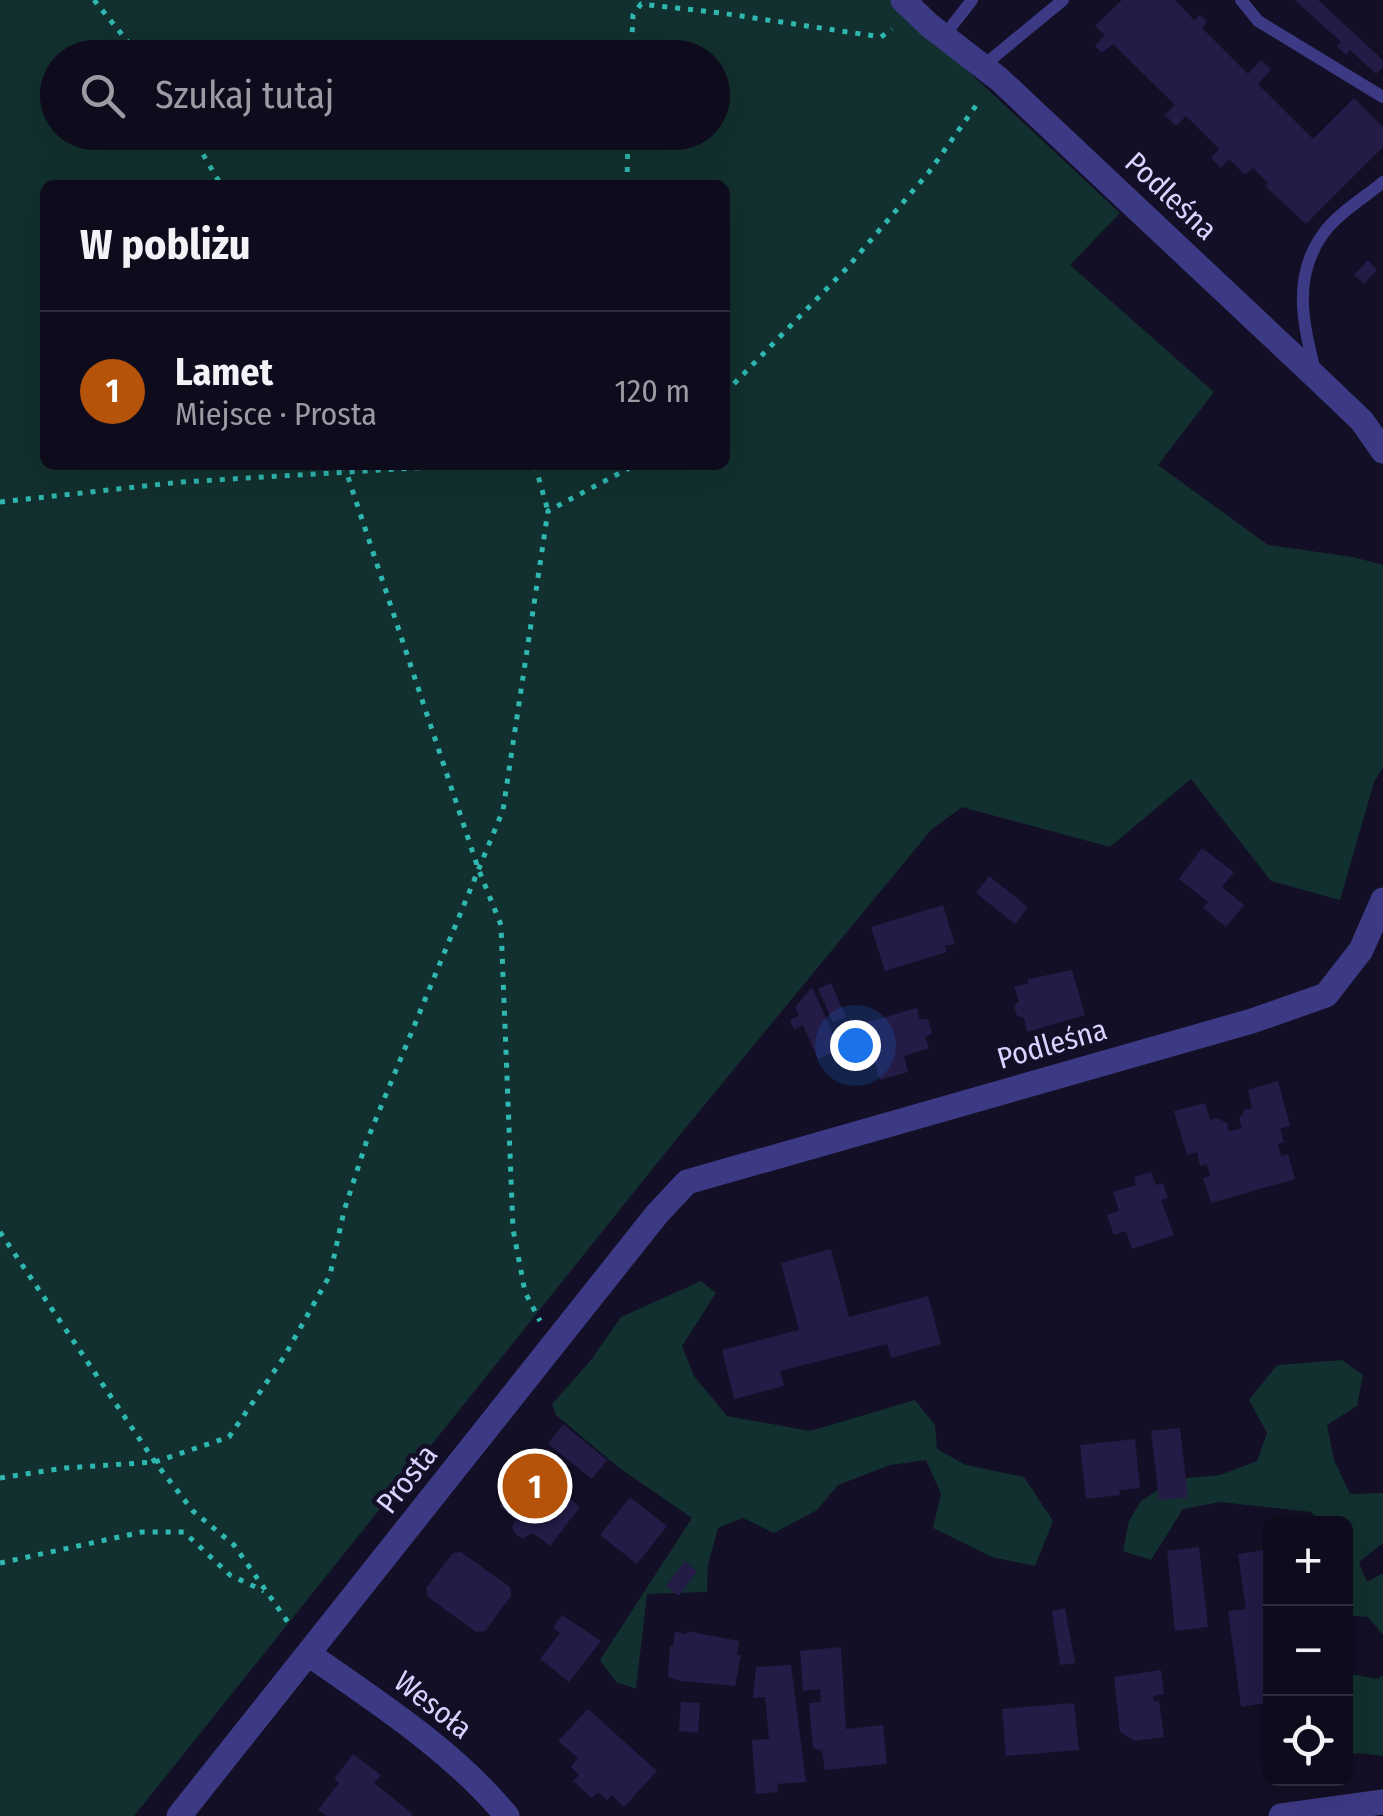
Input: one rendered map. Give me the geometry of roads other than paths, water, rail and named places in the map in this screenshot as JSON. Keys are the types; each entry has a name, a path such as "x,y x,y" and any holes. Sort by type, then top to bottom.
{"street":[{"name":"Podleśna","path":"910,6 991,73 1362,420 1383,451"},
{"name":"Podleśna","path":"686,1182 1234,1026 1326,996 1361,950 1383,900"},
{"name":"Prosta","path":"179,1816 686,1182"},
{"name":"Wesoła","path":"310,1655 413,1726 484,1789 507,1816"},
{"path":"1281,1816 1383,1802"}],"lane":[{"path":"944,36 972,0"},
{"path":"991,73 1063,0"},
{"path":"1241,0 1258,21 1383,97"},
{"path":"1317,378 1301,304 1304,268 1324,232 1383,182"}],"place":[{"name":"Lamet","path":"535,1486"}]}
